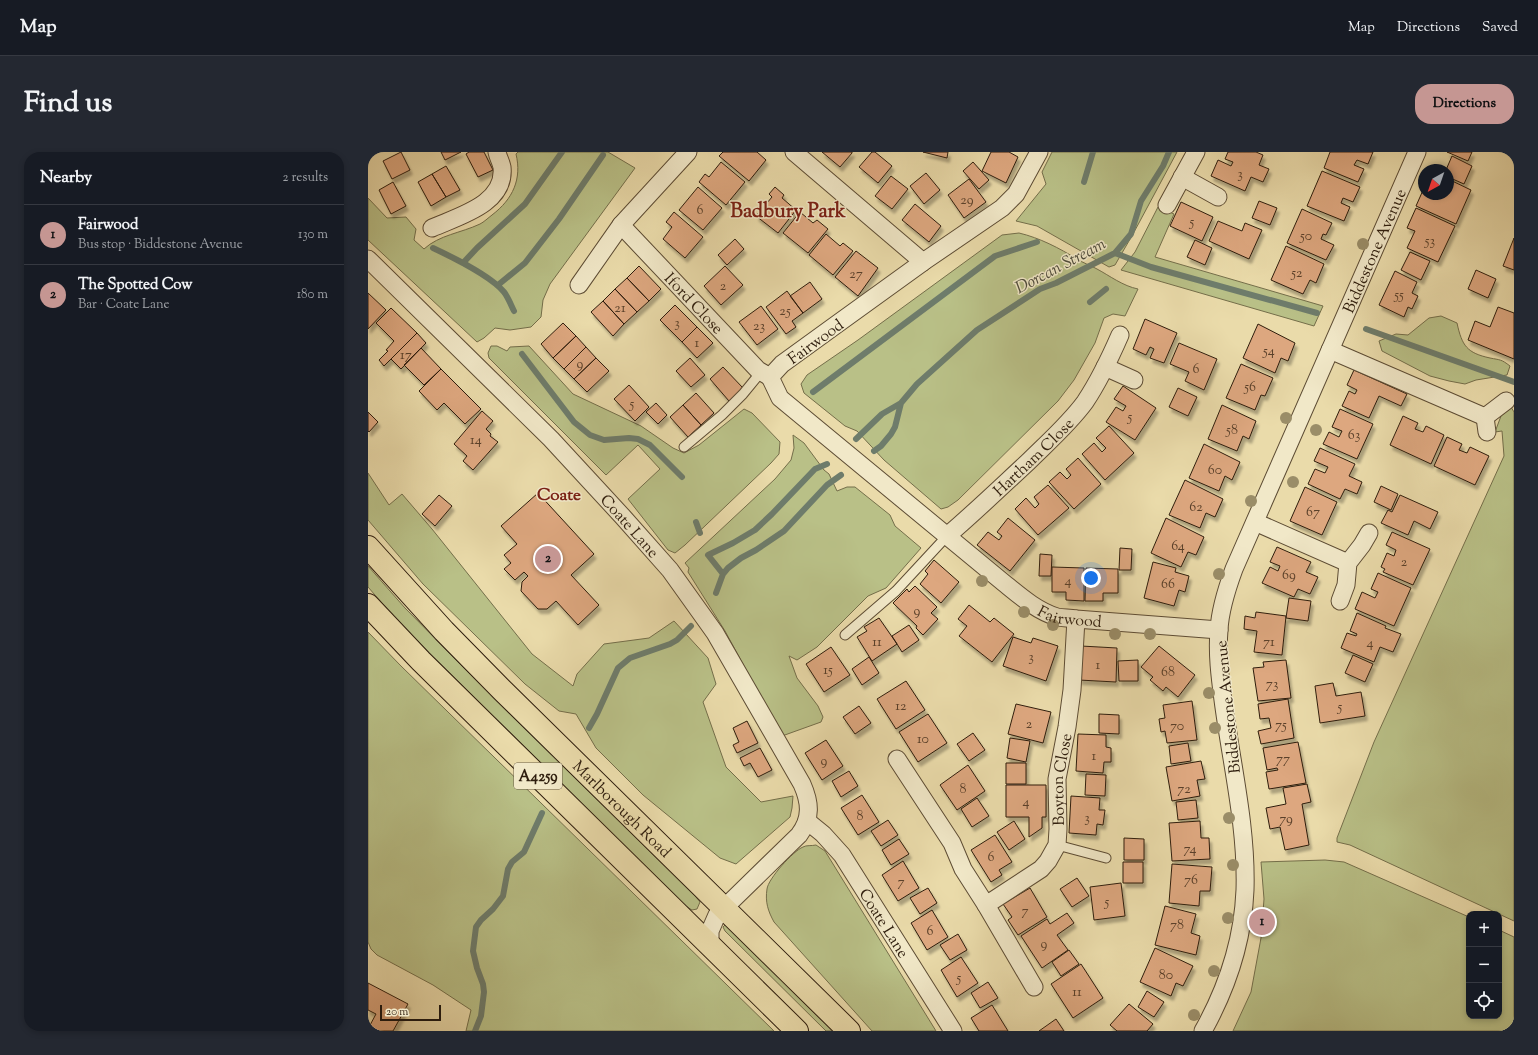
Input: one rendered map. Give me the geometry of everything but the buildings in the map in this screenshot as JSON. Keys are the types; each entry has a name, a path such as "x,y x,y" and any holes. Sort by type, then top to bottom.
{"main road":[{"name":"Marlborough Road","path":"368,547 444,631 503,691 849,1031"},
{"name":"A4259","path":"368,605 421,661 797,1031"}],"street":[{"path":"432,228 473,209 492,197 497,191 502,176 502,166 497,152"},
{"path":"578,285 621,225 688,152"},
{"path":"794,152 923,262"},
{"name":"Fairwood","path":"1039,152 1023,181 1009,202 1002,208 923,262 766,374 780,398 1030,603 1057,617 1219,630"},
{"path":"1167,204 1196,152"},
{"name":"Biddestone Avenue","path":"1203,1031 1222,993 1232,964 1245,890 1240,817 1218,660 1219,630 1227,588 1417,152"},
{"path":"1182,177 1218,197"},
{"name":"Iford Close","path":"621,225 758,370 766,374"},
{"name":"Coate Lane","path":"368,259 551,439 670,570 715,633 802,784 809,803 807,821 800,835 714,918 710,945"},
{"name":"Hartham Close","path":"947,536 1047,444 1085,402 1105,367 1120,335"},
{"path":"1330,350 1486,424 1506,401"},
{"path":"1105,367 1134,380"},
{"path":"1255,522 1348,563"},
{"path":"1340,601 1346,585 1348,563 1369,533"},
{"name":"Boyton Close","path":"986,905 1041,869 1048,861 1057,845 1057,779 1067,727 1072,690 1076,619"},
{"path":"897,759 952,843 964,869 1034,988"},
{"name":"Coate Lane","path":"807,821 824,834 842,855 953,1031"}],"lane":[{"path":"684,446 722,415 766,374"},
{"path":"845,636 896,591 947,536"},
{"path":"1057,845 1106,858"}],"green space":[{"path":"518,152 608,152 635,168 550,284 543,300 541,317 531,327 510,330 495,328 477,342 368,240 368,198 387,218 406,217 416,229 414,240 424,249 436,240 480,224 499,209 510,195 517,180 518,163 516,154"},
{"path":"1052,152 1177,152 1115,265 1109,267 1037,226 1016,221 1046,184 1042,172"},
{"path":"1158,207 1174,214 1155,257 1323,306 1314,326 1121,270 1135,252"},
{"path":"1019,233 1049,244 1122,283 1138,289 1125,316 1113,314 1104,318 1095,343 1074,380 1058,401 958,500 948,507 941,509 884,460 857,431 845,426 804,393 801,384 807,375 858,340 1002,235"},
{"path":"1441,316 1457,323 1464,343 1471,351 1482,356 1500,360 1510,366 1507,375 1476,380 1465,384 1449,381 1430,376 1382,351 1379,341 1396,334 1408,335 1429,318"},
{"path":"491,346 497,346 507,351 510,347 529,346 573,394 641,426 673,448 684,453 699,445 744,409 752,413 780,442 779,454 675,553 668,550 628,499 660,469 638,445 606,475 489,358 488,353"},
{"path":"1511,407 1514,412 1514,921 1502,915 1502,911 1492,911 1350,845 1337,842 1337,838 1374,742 1504,456 1502,431 1495,432 1501,416"},
{"path":"793,435 804,443 824,470 829,474 837,491 847,487 855,487 890,515 895,526 921,548 886,588 868,596 817,647 797,660 789,656 797,678 818,706 823,717 821,722 782,736 725,631 688,572 689,568 685,563 775,479 791,460 794,448"},
{"path":"368,473 389,505 402,494 432,529 532,654 573,686 577,674 604,644 649,638 674,621 708,658 716,684 703,702 726,767 761,802 793,796 790,817 736,864 720,858 643,795 596,748 576,714 559,711 525,684 423,584 368,520"},
{"path":"368,566 405,608 468,672 696,897 700,902 697,909 692,910 684,905 401,625 368,587"},
{"path":"368,632 774,1031 466,1031 471,1010 433,985 377,955 371,949 368,942"},
{"path":"816,845 825,851 936,1031 872,1031 774,922 767,902 766,894 768,884 776,872 793,854 804,846"},
{"path":"1325,860 1344,862 1466,916 1466,1019 1502,1019 1502,931 1514,937 1514,1031 1233,1031 1251,992 1261,938 1264,899 1261,862"},
{"path":"725,925 833,1031 826,1031 725,931 723,927"}],"waterway":[{"path":"463,263 477,248 525,204 562,152"},
{"path":"1084,182 1093,152"},
{"name":"Dorcan Stream","path":"874,451 881,446 891,434 895,427 901,403 917,384 977,330 1040,289 1056,283 1115,253 1131,234 1141,201 1163,166 1169,152"},
{"path":"498,285 525,263 559,219 603,155"},
{"path":"813,392 995,256 1037,242"},
{"path":"433,248 490,279 504,292 514,311"},
{"path":"1115,253 1151,267 1317,313"},
{"path":"1090,302 1106,289"},
{"path":"1366,329 1514,382"},
{"path":"522,354 574,422 590,435 604,440 629,438 638,439 650,445 682,477"},
{"path":"856,439 882,414 901,403"},
{"path":"723,574 708,555 755,530 815,469 827,464"},
{"name":"Dorcan Stream","path":"716,593 723,574 728,568 784,531 827,485 841,475"},
{"path":"696,522 700,533"},
{"name":"Dorcan Stream","path":"589,728 618,668 630,658 670,644 677,640 691,626"},
{"name":"Dorcan Stream","path":"475,1031 481,1016 484,992 473,951 476,927 503,896 508,869 512,862 524,852 542,813"}],"place":[{"name":"The Spotted Cow","path":"548,559"},
{"name":"Fairwood","path":"1262,922"}],"district":[{"name":"Badbury Park","path":"788,210"},
{"name":"Coate","path":"559,494"}]}
